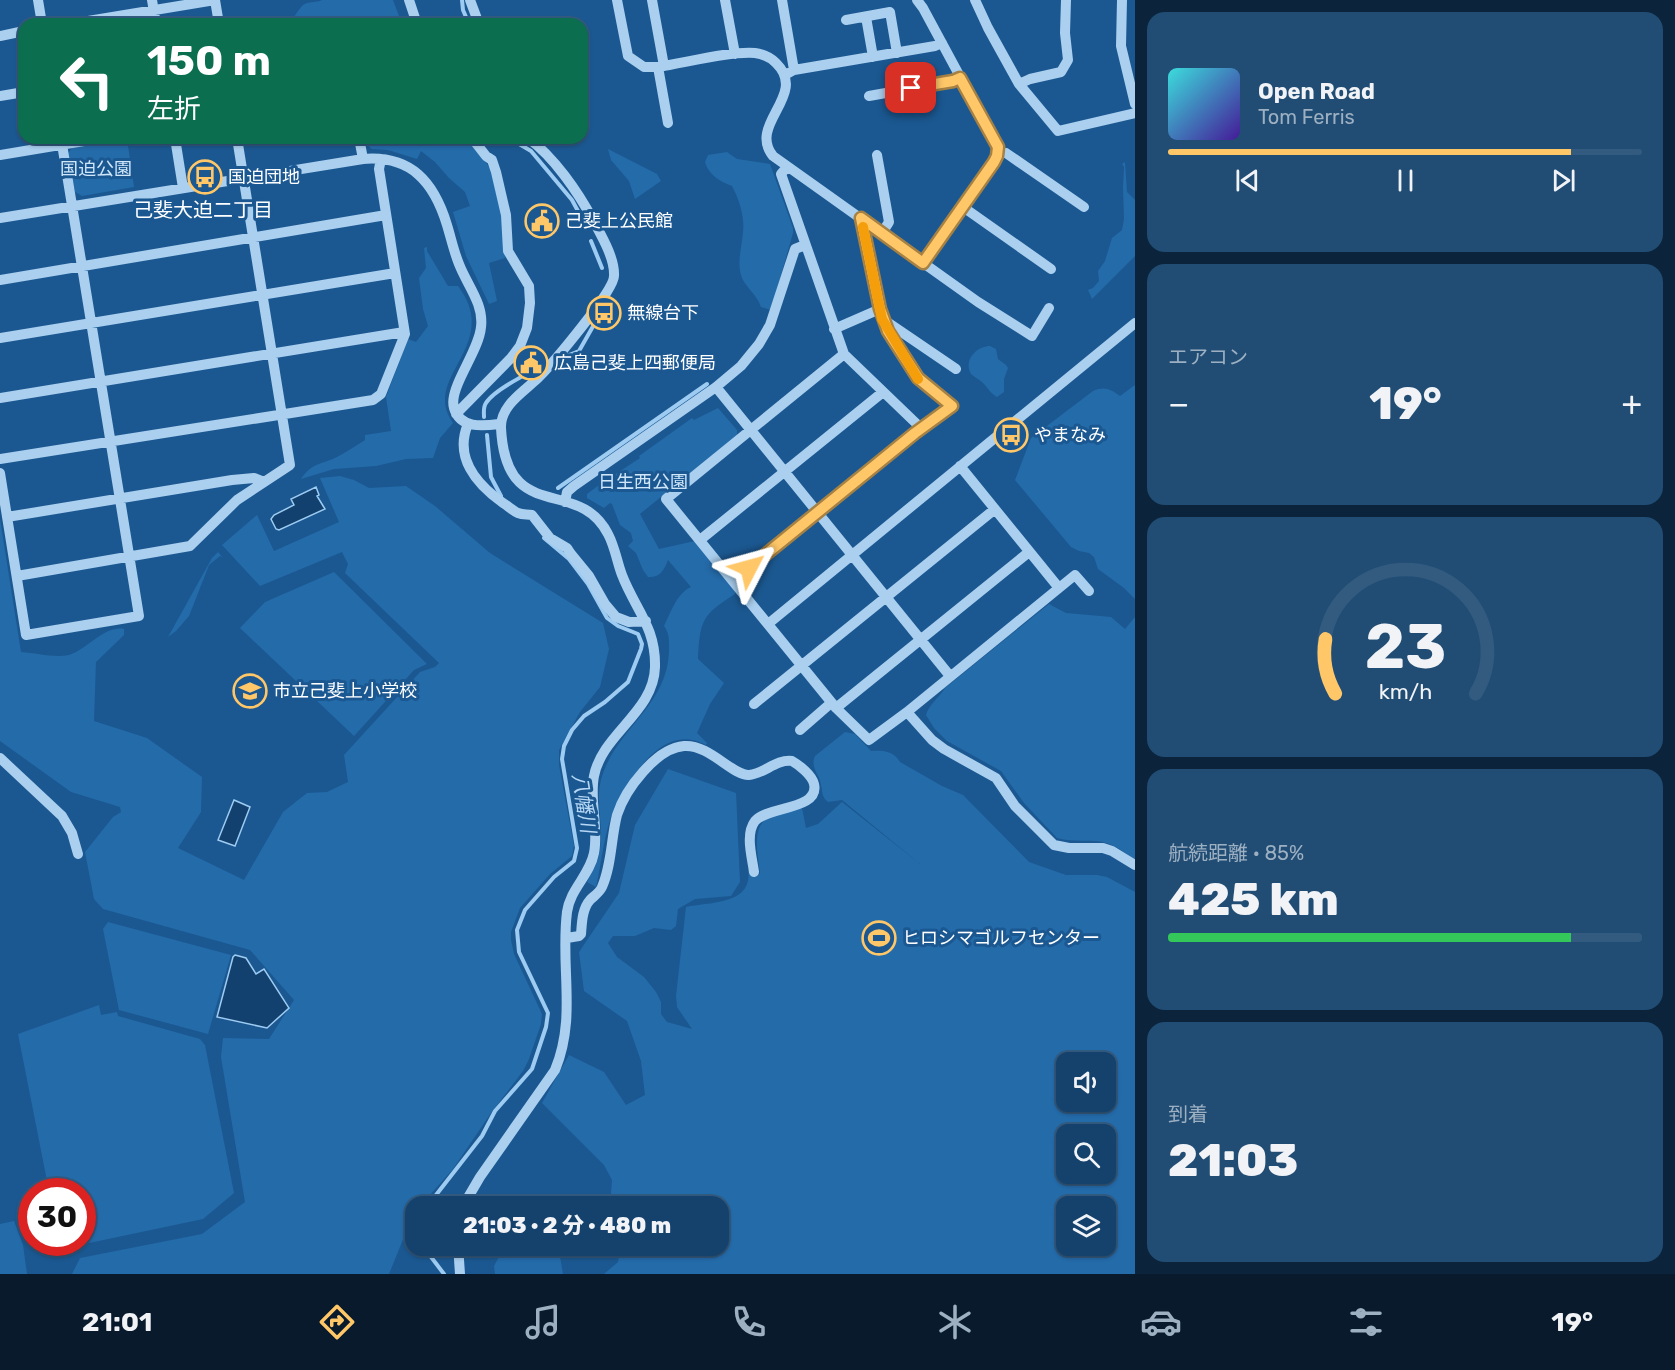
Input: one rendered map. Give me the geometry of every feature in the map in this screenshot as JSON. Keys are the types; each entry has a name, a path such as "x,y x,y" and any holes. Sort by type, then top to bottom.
{"street":[{"path":"38,0 41,18"},
{"path":"96,18 153,5 215,0 218,18"},
{"path":"409,0 415,18"},
{"path":"470,0 477,18"},
{"path":"617,0 628,56 644,67 661,67 747,53 764,55 790,73 942,43"},
{"path":"652,0 668,123"},
{"path":"725,0 735,54"},
{"path":"782,0 790,73 786,90 767,131 766,139 770,152 787,167 978,302 1032,336 1049,308"},
{"path":"917,0 998,147 994,162 923,263"},
{"path":"975,0 1019,84 1058,131 1135,113"},
{"path":"1019,84 1061,72 1068,60 1065,33 1066,0"},
{"path":"1122,0 1121,46 1135,104"},
{"path":"846,20 890,12 897,53"},
{"path":"866,16 873,57"},
{"path":"0,36 18,32"},
{"path":"869,96 960,78"},
{"path":"0,96 18,93"},
{"path":"0,155 49,144"},
{"path":"0,473 26,635 139,616 62,144"},
{"path":"176,144 183,188"},
{"path":"17,576 190,546 237,500 290,465 238,144"},
{"path":"360,144 363,159"},
{"path":"456,414 520,346 525,335 531,303 529,286 508,252 506,215 492,160 477,144"},
{"path":"469,1196 480,1176 555,1070 562,1053 568,999 567,911 571,897 594,854 593,780 597,766 606,750 646,698 653,683 655,666 654,649 646,621 622,575 612,542 602,523 584,509 530,491 517,481 505,456 500,424 509,405 547,368 614,281 613,265 581,198 535,144"},
{"path":"998,152 1006,153 1084,207"},
{"path":"877,155 889,222 882,233"},
{"path":"0,218 363,159 381,159 405,164 413,168 428,184 442,211 458,262 479,308 481,330 477,346 454,392 453,403 456,414 468,424 480,426 500,424"},
{"path":"0,459 373,400 381,394 405,332 379,169 381,159"},
{"path":"787,167 781,174 844,354 922,429"},
{"path":"963,207 1051,269"},
{"path":"0,280 386,215"},
{"path":"733,581 952,406 918,378 881,314 861,218"},
{"path":"565,501 567,492 574,486 716,387 741,366 765,334 778,305 795,249 805,245"},
{"path":"0,338 395,273"},
{"path":"834,329 881,314"},
{"path":"881,314 956,369"},
{"path":"768,624 1135,323"},
{"path":"1038,327 1048,333"},
{"path":"0,398 405,332"},
{"path":"844,354 666,499 833,706 869,740 907,712 1075,575 1089,591"},
{"path":"716,387 950,676"},
{"path":"700,540 883,392"},
{"path":"468,424 463,441 467,461 473,476 484,489 536,519 550,538 572,554 616,617 629,622 646,621"},
{"path":"960,466 1059,588"},
{"path":"7,517 232,480 254,478 264,482"},
{"path":"754,704 995,509"},
{"path":"800,730 921,640 1029,552"},
{"path":"907,712 938,745 996,778 1016,806 1054,845 1069,848 1103,848 1135,865"},
{"path":"567,938 581,934 586,905 602,887 621,805 647,767 659,755 672,748 697,747 745,775 757,773 784,761 792,761 812,780 815,788 807,801 772,811 757,819 753,824 750,839 754,872"},
{"path":"0,758 59,812 68,824 78,854"},
{"path":"459,1256 460,1274"}],"green space":[{"path":"393,0 400,18 293,18 303,5 317,1"},
{"name":"国迫公園","path":"93,144 128,144 134,187 82,196 75,192 68,153 73,147"},
{"path":"366,144 472,144 490,168 503,221 505,258 489,263 497,301 489,304 466,256 453,212 470,206 465,192 421,151 417,159 388,150 372,149"},
{"path":"608,149 657,174 661,181 635,199 629,181 611,160"},
{"path":"727,152 737,159 770,164 793,228 771,310 761,307 741,275 743,220 735,191 732,186 712,174 705,162 708,155"},
{"path":"1125,162 1127,192 1135,200 1135,256 1092,299 1088,290 1099,281 1098,271 1105,261 1112,238 1122,230 1124,167 1122,164"},
{"path":"427,247 427,251 448,286 458,286 469,307 472,326 467,344 446,391 446,406 453,423 440,438 433,458 406,459 376,466 334,469 301,479 312,467 335,458 365,440 365,435 391,431 386,397 408,339 416,342 428,326 419,278 426,268 424,248"},
{"path":"990,346 996,349 998,359 1008,368 1004,379 1004,392 997,397 971,374 969,369 970,359 976,351"},
{"path":"1135,385 1135,599 1098,569 1094,557 1071,547 1015,480 1031,438 1093,391 1107,389 1120,396"},
{"name":"日生西公園","path":"718,408 737,430 737,435 640,514 659,549 695,541 735,591 735,594 709,614 700,635 698,659 724,683 710,704 697,733 707,743 706,745 694,740 682,739 662,746 637,771 621,795 615,805 608,828 596,887 587,882 595,866 601,840 599,788 601,780 617,747 659,688 666,671 669,652 668,635 664,626 678,598 691,587 668,560 661,573 648,577 636,553 628,546 633,541 631,533 620,525 612,504 604,508 587,498 587,494 599,485 605,490 607,488 602,483 640,458 639,456 692,418 694,420"},
{"path":"340,476 369,488 406,486 435,506 490,553 603,623 609,649 600,687 580,712 559,750 559,765 574,846 572,856 550,874 520,908 511,932 514,954 542,1014 541,1024 523,1071 453,1169 429,1196 405,1196 405,1235 389,1274 72,1274 80,1258 202,1234 245,1202 221,1057 223,1038 269,1039 294,1000 250,950 103,909 94,899 85,852 113,817 121,812 120,807 71,792 0,741 0,519 21,652 51,656 69,655 103,634 124,629 124,635 96,662 94,721 147,738 202,777 201,812 178,848 244,880 283,812 307,793 327,792 348,782 344,755 420,672 435,667 439,663 345,573 348,564 342,552 260,586 222,545 257,515 274,551 339,522 320,478"},
{"path":"218,552 223,558 220,556 209,565 189,616 168,637 212,558"},
{"path":"334,572 427,664 414,670 354,736 240,628 265,602"},
{"path":"1049,604 1066,613 1111,617 1125,629 1135,617 1135,861 1107,843 1057,838 1024,803 1001,771 947,741 934,728 926,715 945,688"},
{"path":"845,732 855,734 871,751 891,753 900,762 963,795 1029,862 1066,875 1107,877 1135,892 1135,1274 604,1274 618,1262 619,1256 729,1256 729,1196 611,1196 612,1180 604,1165 542,1103 569,1055 604,1072 626,1105 645,1095 641,1061 627,1021 584,991 579,952 619,893 635,825 668,769 736,793 740,882 731,896 695,899 678,909 676,926 671,930 654,928 635,936 613,936 608,943 617,957 644,977 656,992 661,1002 661,1014 667,1022 692,1029 677,1007 676,996 686,907 728,900 737,896 748,881 748,869 760,874 757,837 761,824 766,819 802,808 806,828 818,824 842,802 920,864 842,800 828,802 823,796 815,756"},
{"path":"108,922 231,955 208,1034 119,1010 103,929"},
{"path":"99,1005 101,1015 117,1012 118,1016 200,1039 205,1045 234,1193 203,1219 96,1242 96,1178 46,1178 18,1034"},
{"path":"14,1221 18,1232 18,1256 25,1256 27,1274 0,1274 0,1224"},
{"path":"499,1256 560,1256 563,1274 495,1274 494,1266"}],"shaded area":[{"path":"316,487 319,495 317,496 325,509 279,530 276,529 271,519 274,515 294,505 291,499"},
{"path":"234,800 250,807 235,846 218,840"},
{"path":"235,955 246,958 256,974 264,969 289,1008 267,1028 217,1017"}],"waterway":[{"name":"八幡川","path":"462,0 466,18"},
{"name":"八幡川","path":"519,144 531,151 572,200 586,226"},
{"name":"八幡川","path":"591,241 602,268"},
{"name":"八幡川","path":"559,359 579,351 600,314"},
{"name":"八幡川","path":"484,417 485,405 497,392 546,365"},
{"path":"558,488 707,384"},
{"name":"八幡川","path":"487,435 491,477 501,496"},
{"name":"八幡川","path":"435,1196 482,1136 495,1111 532,1069 546,1027 548,1013 519,952 517,930 525,910 554,877 574,861 577,848 562,759 564,746 572,730 584,716 628,682 642,644 638,634 618,626 607,618 588,584 569,559 544,538"},
{"name":"八幡川","path":"430,1256 444,1274"}],"slow traffic":[{"path":"863,227 882,319 918,379"}],"place":[{"name":"国迫団地","path":"205,177"},
{"name":"己斐上公民館","path":"542,221"},
{"name":"無線台下","path":"604,313"},
{"name":"広島己斐上四郵便局","path":"531,363"},
{"name":"やまなみ","path":"1011,435"},
{"name":"市立己斐上小学校","path":"250,691"},
{"name":"ヒロシマゴルフセンター","path":"879,938"}],"district":[{"name":"己斐大迫二丁目","path":"203,210"}],"route":[{"path":"749,568 915,433 952,406 918,378 882,319 861,218 923,263 994,162 998,147 960,78 911,88"}]}
